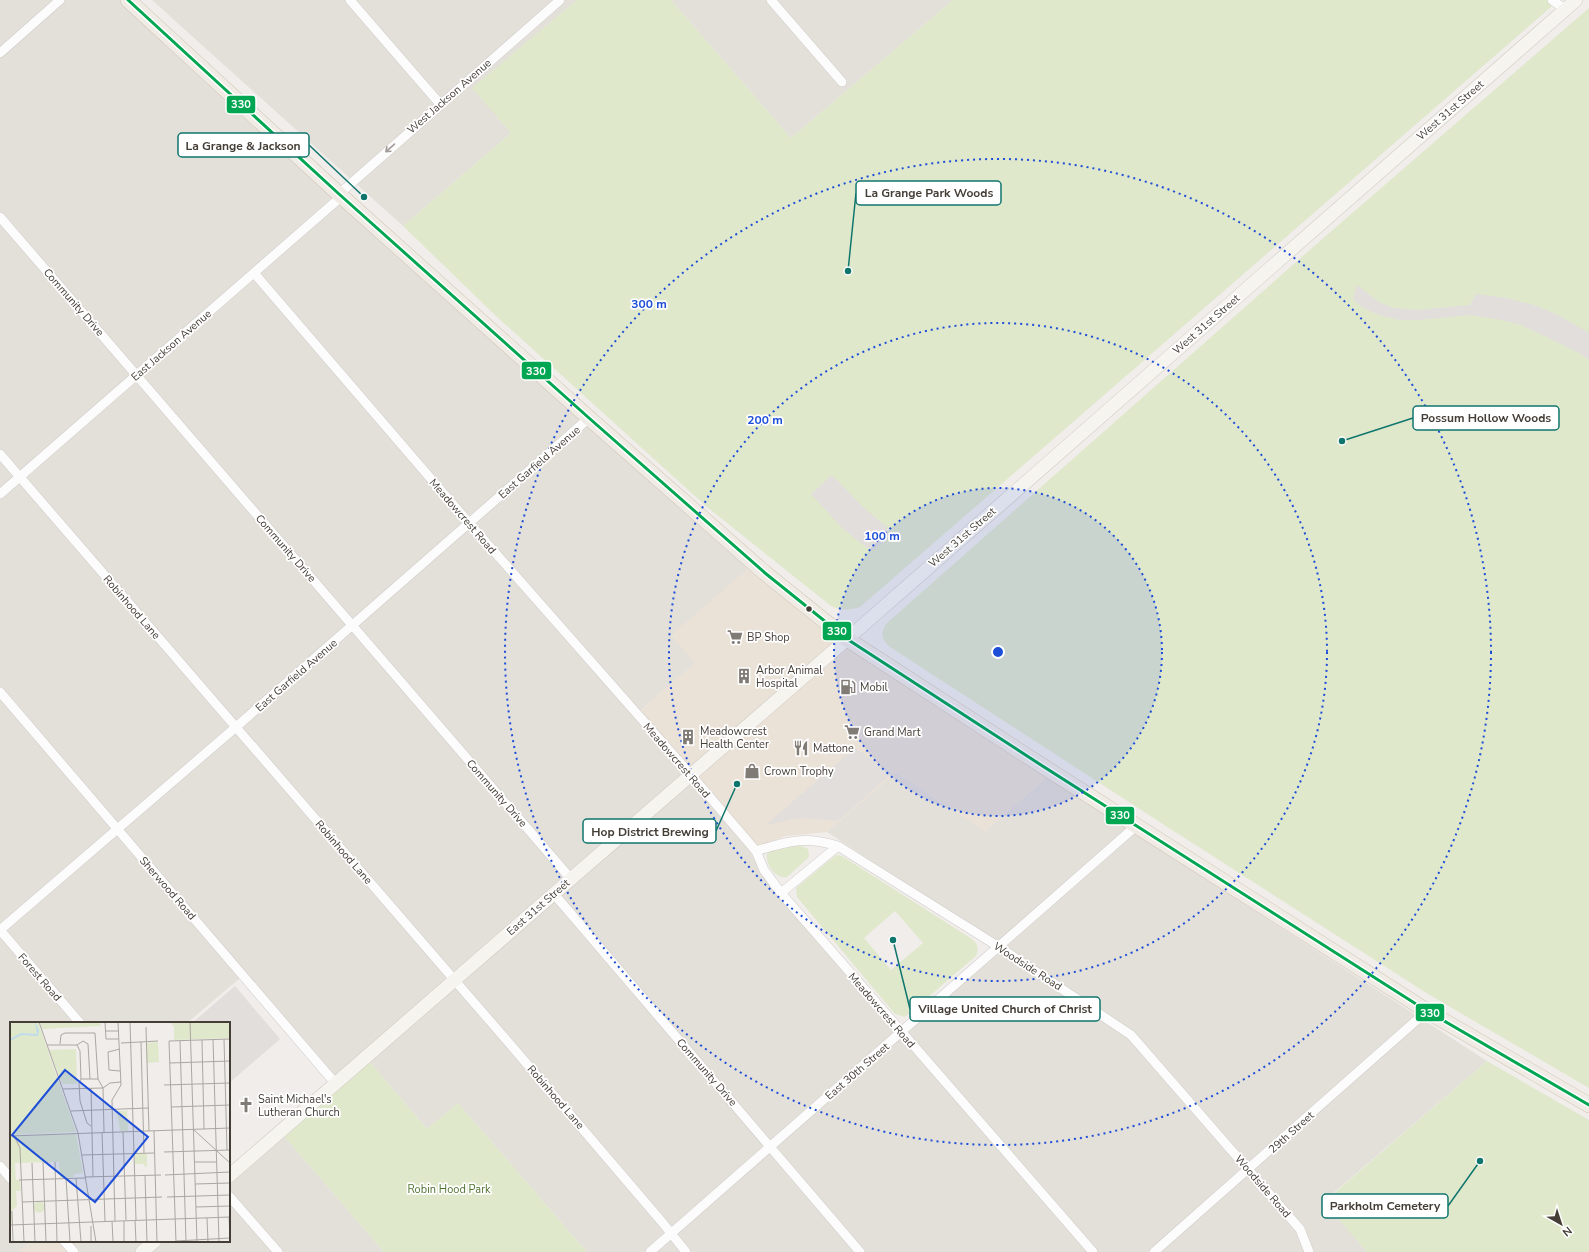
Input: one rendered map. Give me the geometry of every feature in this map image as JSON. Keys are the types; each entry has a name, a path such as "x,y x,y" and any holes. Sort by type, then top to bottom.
{"main road":[{"path":"128,0 340,195 589,418 784,588 847,639 1136,826 1427,1011 1589,1105"},
{"name":"West 31st Street","path":"847,639 1576,0"},
{"name":"East 31st Street","path":"230,1175 847,639"},
{"path":"142,1252 154,1242"}],"street":[{"path":"0,53 60,0"},
{"path":"350,0 440,104"},
{"name":"West Jackson Avenue","path":"340,195 440,104 560,0"},
{"path":"771,0 842,82"},
{"path":"1552,0 1565,9"},
{"name":"East Jackson Avenue","path":"0,494 254,273 340,195"},
{"name":"Community Drive","path":"0,217 571,879"},
{"name":"Meadowcrest Road","path":"254,273 469,523 691,774 756,851 764,870 781,893 1093,1252"},
{"name":"East Garfield Avenue","path":"0,930 236,727 589,418"},
{"name":"Robinhood Lane","path":"0,454 454,980 686,1252"},
{"name":"Sherwood Road","path":"0,692 335,1083"},
{"name":"East 30th Street","path":"650,1252 1136,826"},
{"name":"Woodside Road","path":"756,851 784,842 798,840 818,841 838,846 999,947 1131,1035 1300,1229 1309,1252"},
{"path":"781,893 838,846"},
{"name":"Community Drive","path":"554,894 771,1146 860,1252"},
{"name":"Forest Road","path":"0,930 79,1022"},
{"name":"29th Street","path":"1154,1252 1427,1011"},
{"path":"0,1166 10,1178"},
{"path":"230,1197 278,1252"},
{"path":"65,1242 74,1252"}],"shaded area":[{"path":"0,0 121,0 749,568 672,635 695,663 635,715 686,774 336,1077 246,973 188,1022 10,1022 10,1242 30,1242 18,1252 0,1252"},
{"path":"152,0 577,0 473,88 511,133 403,226"},
{"path":"671,0 953,0 791,138"},
{"path":"1357,285 1377,301 1393,308 1417,310 1470,305 1476,294 1507,298 1537,306 1560,316 1589,333 1589,360 1577,352 1521,325 1502,320 1471,315 1420,320 1400,320 1379,315 1362,307 1353,299"},
{"path":"832,475 862,506 889,529 888,536 881,545 872,550 862,544 842,528 811,494"},
{"path":"749,568 840,639 686,774 635,715 695,663 671,635"},
{"path":"847,646 1047,777 985,831 896,772 827,832 786,836 749,849 690,780"},
{"path":"855,748 892,773 838,821 804,818 766,825"},
{"path":"896,772 985,831 1047,777 1487,1061 1324,1201 1367,1252 587,1252 458,1103 427,1129 369,1061 690,780 749,849 762,875 900,1036 1003,947 827,832"},
{"path":"235,986 280,1039 230,1082 230,1022 193,1022"},
{"path":"282,1134 384,1252 147,1252 158,1242 230,1242 230,1175"},
{"path":"30,1242 71,1242 80,1252 18,1252"},
{"path":"71,1242 146,1242 134,1252 80,1252"}],"green space":[{"path":"577,0 671,0 791,138 953,0 1559,0 860,607 846,610 831,606 707,507 496,316 403,226 511,133 472,88"},
{"path":"1589,8 1589,1088 1428,994 1169,828 890,647 883,639 882,633 887,623 1305,254"},
{"path":"799,845 808,849 808,858 787,877 775,874 768,862 767,854 772,850"},
{"path":"836,855 842,856 972,939 976,943 977,947 976,956 905,1017 895,1014 797,897 796,888","holes":["895,911 923,943 891,970 864,938"]},
{"name":"Robin Hood Park","path":"369,1061 427,1129 458,1103 587,1252 384,1252 282,1134"},
{"path":"1487,1061 1589,1120 1589,1252 1367,1252 1324,1202"}],"transit line":[{"name":"330","path":"128,0 339,194 589,418 765,573 847,639 1041,765 1427,1011 1589,1105"}],"place":[{"name":"La Grange & Jackson","path":"364,197"},
{"name":"La Grange Park Woods","path":"848,271"},
{"name":"Possum Hollow Woods","path":"1342,441"},
{"name":"BP Shop","path":"735,637"},
{"name":"Arbor Animal Hospital","path":"744,676"},
{"name":"Mobil","path":"848,687"},
{"name":"Grand Mart","path":"852,732"},
{"name":"Meadowcrest Health Center","path":"688,737"},
{"name":"Mattone","path":"801,748"},
{"name":"Crown Trophy","path":"752,771"},
{"name":"Hop District Brewing","path":"737,784"},
{"name":"Village United Church of Christ","path":"893,940"},
{"name":"Saint Michael's Lutheran Church","path":"246,1105"},
{"name":"Parkholm Cemetery","path":"1480,1161"}]}
